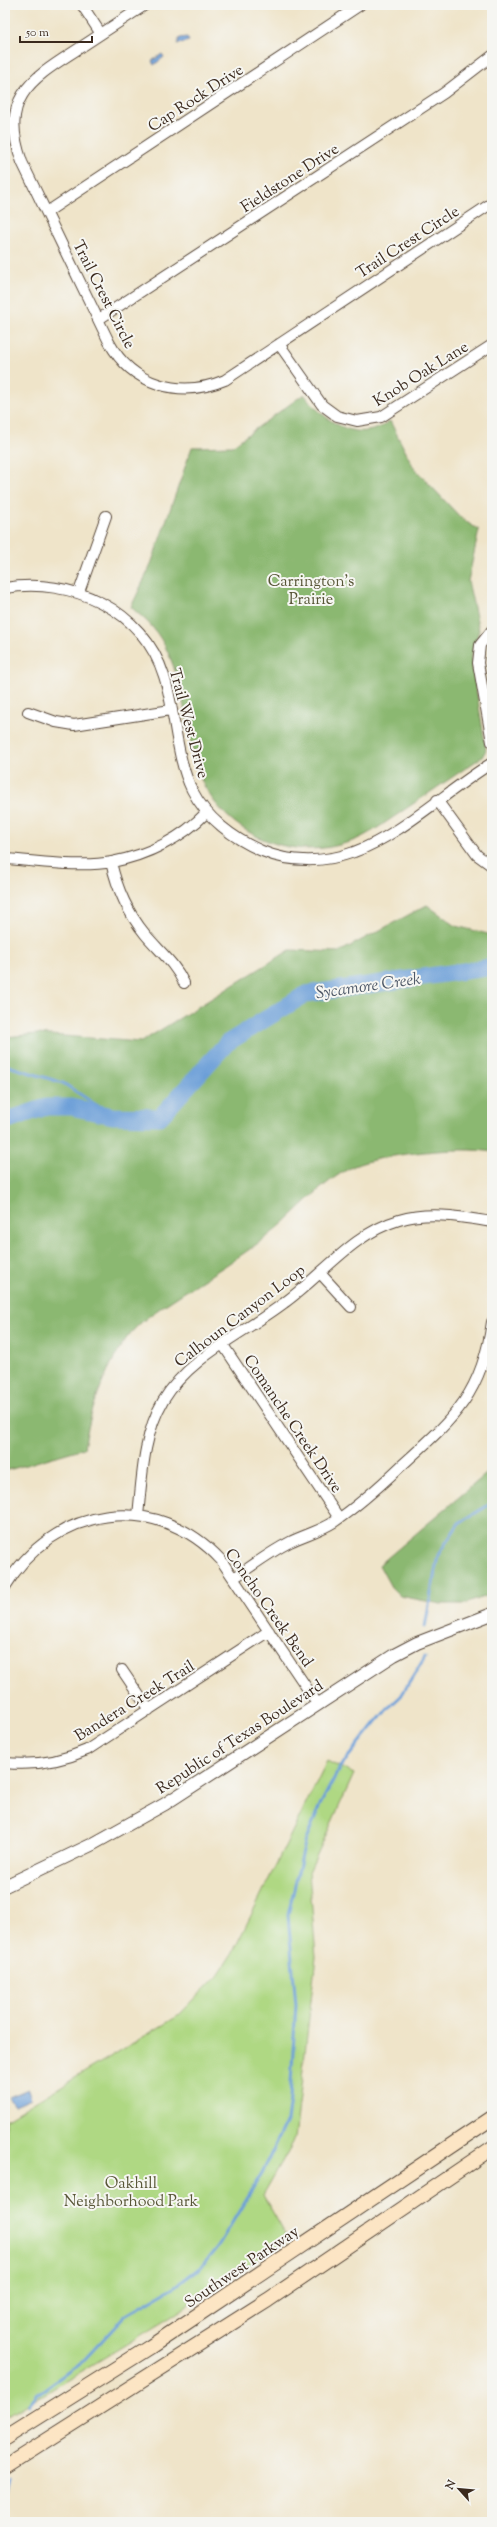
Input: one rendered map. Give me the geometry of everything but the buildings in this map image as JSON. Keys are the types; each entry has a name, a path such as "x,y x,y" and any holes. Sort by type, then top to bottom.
{"main road":[{"name":"Southwest Parkway","path":"5,2438 150,2347 492,2118"},
{"path":"5,2467 268,2300 492,2148"}],"street":[{"path":"82,5 101,34"},
{"name":"Trail Crest Circle","path":"145,5 31,80 16,104 12,124 14,145 114,351 127,367 143,378 171,388 191,389 217,383 279,344 492,203"},
{"name":"Cap Rock Drive","path":"47,212 360,5"},
{"name":"Fieldstone Drive","path":"99,319 444,93 492,56"},
{"name":"Knob Oak Lane","path":"279,344 322,405 337,416 357,421 381,417 492,345"},
{"path":"79,592 106,516"},
{"name":"Trail West Drive","path":"5,588 38,586 79,592 114,610 145,640 164,675 185,772 193,791 207,812 235,837 267,853 292,859 320,860 344,856 370,846 492,763"},
{"path":"492,630 480,645 478,663 492,742"},
{"path":"28,712 56,722 74,725 171,710"},
{"path":"437,800 477,855 492,866"},
{"path":"5,859 111,862 171,841 184,833 207,812"},
{"path":"111,862 119,890 132,916 150,939 171,959 184,983"},
{"name":"Calhoun Canyon Loop","path":"138,1516 150,1432 162,1403 180,1377 204,1357 285,1303 362,1238 398,1220 436,1215 492,1222"},
{"path":"320,1273 352,1307"},
{"path":"234,1578 278,1548 326,1527 339,1518 370,1495 434,1437 459,1410 480,1373 486,1358 492,1322"},
{"name":"Comanche Creek Drive","path":"224,1345 339,1518"},
{"name":"Concho Creek Bend","path":"5,1587 33,1551 60,1531 86,1519 100,1516 138,1516 172,1525 201,1542 221,1560 317,1703"},
{"name":"Republic of Texas Boulevard","path":"5,1886 93,1844 166,1804 317,1703 400,1652 492,1614"},
{"name":"Bandera Creek Trail","path":"5,1763 42,1764 72,1756 97,1744 269,1631"},
{"path":"122,1670 149,1710"}],"green space":[{"name":"Carrington's Prairie","path":"304,394 321,413 342,427 354,431 366,431 378,428 390,421 414,468 462,519 479,530 468,581 479,630 471,657 486,750 482,757 379,827 363,836 350,842 324,848 303,849 281,845 261,838 242,828 225,814 211,797 196,767 178,679 168,652 153,628 131,607 150,567 192,447 232,446"},
{"path":"427,905 456,926 492,935 492,1152 462,1150 422,1152 367,1162 354,1166 342,1173 319,1189 268,1236 156,1311 131,1333 118,1352 104,1378 90,1419 84,1448 5,1471 5,1037 37,1034 141,1042 290,950 339,952"},
{"path":"492,1469 492,1594 465,1604 441,1604 400,1596 391,1587 379,1565"},
{"name":"Oakhill Neighborhood Park","path":"327,1761 354,1774 309,1872 316,1957 295,2139 263,2195 288,2239 171,2317 5,2418 5,2120 178,2016 218,1975 233,1952"}],"water":[{"path":"187,37 189,41 177,44 180,38"},
{"path":"162,54 164,57 154,65 152,61"},
{"path":"28,2089 31,2099 15,2106 9,2097"}],"waterway":[{"name":"Sycamore Creek","path":"5,1121 46,1107 71,1107 113,1116 160,1117 227,1043 306,994 492,967"},
{"path":"5,1065 63,1083 113,1116"},
{"path":"425,1627 438,1555 459,1523 492,1503"},
{"path":"29,2405 39,2393 83,2361 126,2315 176,2286 202,2266 218,2246 262,2173 287,2121 290,2098 296,2005 288,1915 305,1843 319,1807 340,1767 388,1708 401,1696 425,1657"},
{"path":"5,2497 9,2480"}]}
